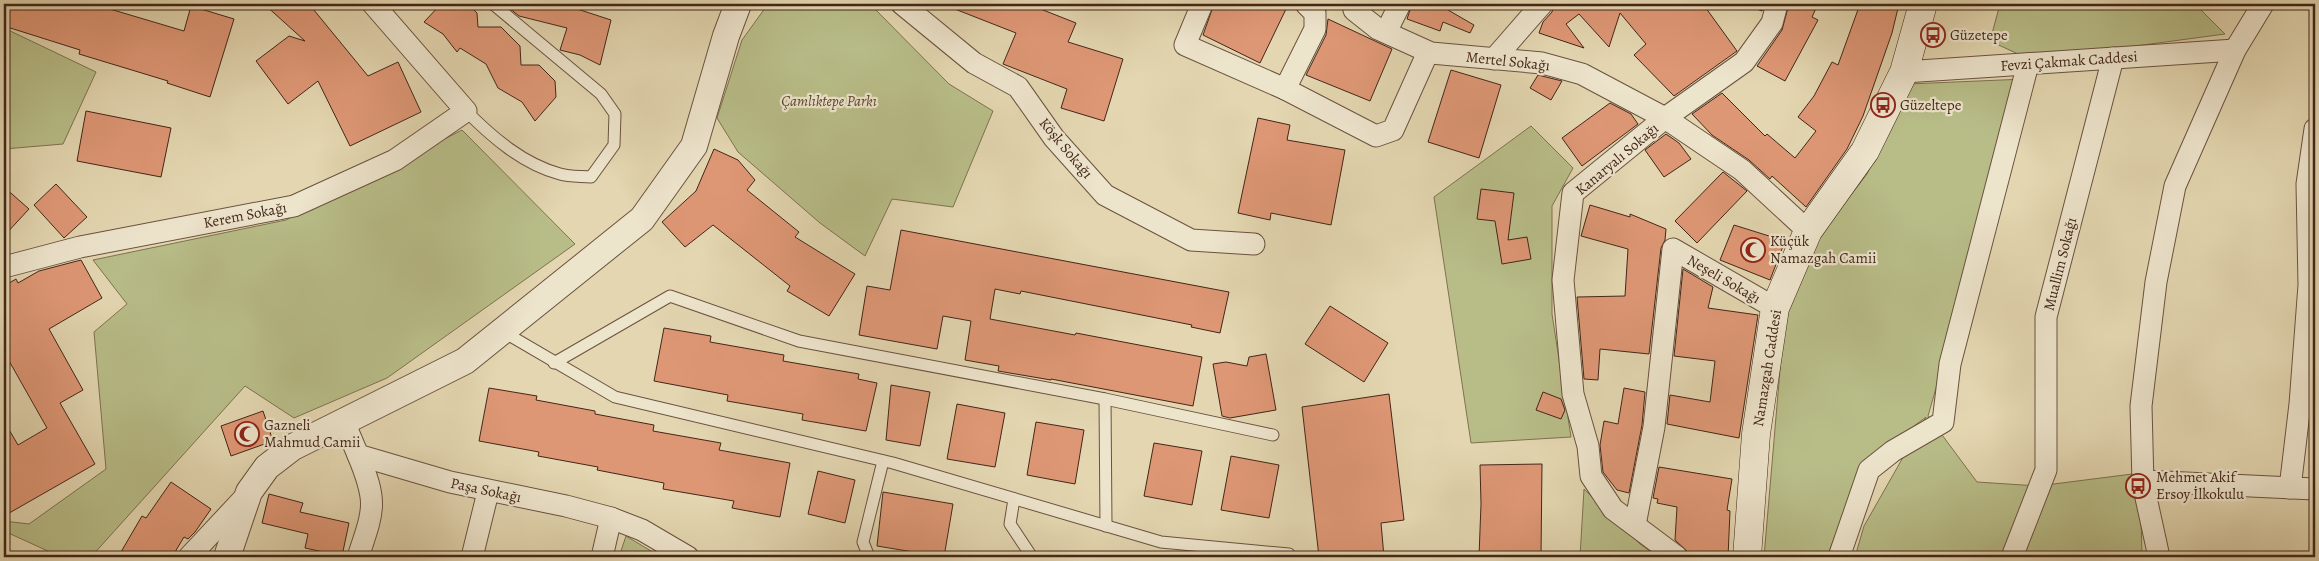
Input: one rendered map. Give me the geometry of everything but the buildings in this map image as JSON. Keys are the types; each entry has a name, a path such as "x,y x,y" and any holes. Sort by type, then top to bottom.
{"main road":[{"name":"Namazgah Caddesi","path":"1747,557 1756,434 1775,308 1808,231 1865,151 1904,72 1923,4"}],"street":[{"path":"373,4 466,111"},
{"name":"Köşk Sokağı","path":"902,4 925,11 974,63 1018,87 1054,138 1106,195 1191,240 1254,244"},
{"path":"1202,4 1185,44 1285,89 1376,136 1393,130 1428,52"},
{"path":"1285,89 1315,29 1315,13 1306,4"},
{"name":"Mertel Sokağı","path":"1353,4 1354,10 1386,32 1428,52 1542,63 1582,74 1665,118 1742,170 1808,231"},
{"path":"1386,32 1400,4"},
{"path":"1494,59 1542,4"},
{"name":"Kanaryalı Sokağı","path":"1676,557 1613,509 1591,476 1588,446 1573,394 1563,280 1573,193 1665,118 1744,62 1772,23 1777,4"},
{"path":"2159,557 2143,481 2141,406 2156,282 2175,186 2235,50 2263,4"},
{"path":"190,557 249,492 267,467 293,447 465,361 642,219 694,146 735,5"},
{"name":"Fevzi Çakmak Caddesi","path":"1904,72 2235,50"},
{"name":"Muallim Sokağı","path":"2012,557 2046,470 2046,316 2112,58"},
{"path":"1839,557 1869,470 1893,451 1943,422 1950,364 2028,64"},
{"name":"Kerem Sokağı","path":"4,267 80,247 294,206 395,160 466,111"},
{"path":"2290,488 2300,404 2309,285 2307,184 2315,129"},
{"name":"Neşeli Sokağı","path":"1635,524 1654,427 1673,249 1775,308"},
{"path":"344,422 371,486 372,514 358,557"},
{"name":"Paşa Sokağı","path":"358,455 488,492 566,506 611,518 642,530 688,557"},
{"path":"2143,481 2315,489"},
{"path":"227,557 249,492"},
{"path":"472,557 488,492"},
{"path":"602,557 611,518"}],"lane":[{"path":"466,111 490,135 529,162 561,175 591,177 614,145 616,114 601,94 493,4"},
{"path":"554,364 670,296 799,341 1105,399 1273,435"},
{"path":"502,332 554,364 615,397 883,461 1161,542 1288,554"},
{"path":"1105,399 1106,526"},
{"path":"869,557 863,542 883,461"},
{"path":"1014,499 1010,524 1032,557"}],"green space":[{"name":"Çamlıktepe Parkı","path":"768,4 870,4 949,84 993,111 953,207 892,199 865,256 820,223 738,152 717,118 742,40"},
{"path":"2000,4 2195,4 2225,34 2031,60 1990,41"},
{"path":"4,28 96,72 63,144 4,149"},
{"path":"2025,79 1928,416 1977,482 2038,486 2140,473 2142,557 1855,557 1864,526 1926,417 1862,465 1827,557 1764,557 1785,312 1821,234 1867,174 1908,84"},
{"path":"1531,126 1573,168 1552,206 1552,314 1571,437 1471,443 1434,197"},
{"path":"462,130 575,244 387,378 294,418 245,386 91,557 61,557 4,531 4,521 29,524 106,469 94,332 127,304 93,260 286,220"},
{"path":"1584,489 1640,544 1658,557 1580,557"},
{"path":"626,536 661,557 619,557"}],"place":[{"name":"Güzetepe","path":"1933,35"},
{"name":"Güzeltepe","path":"1883,105"},
{"name":"Küçük Namazgah Camii","path":"1753,250"},
{"name":"Gazneli Mahmud Camii","path":"247,434"},
{"name":"Mehmet Akif Ersoy İlkokulu","path":"2138,486"}]}
